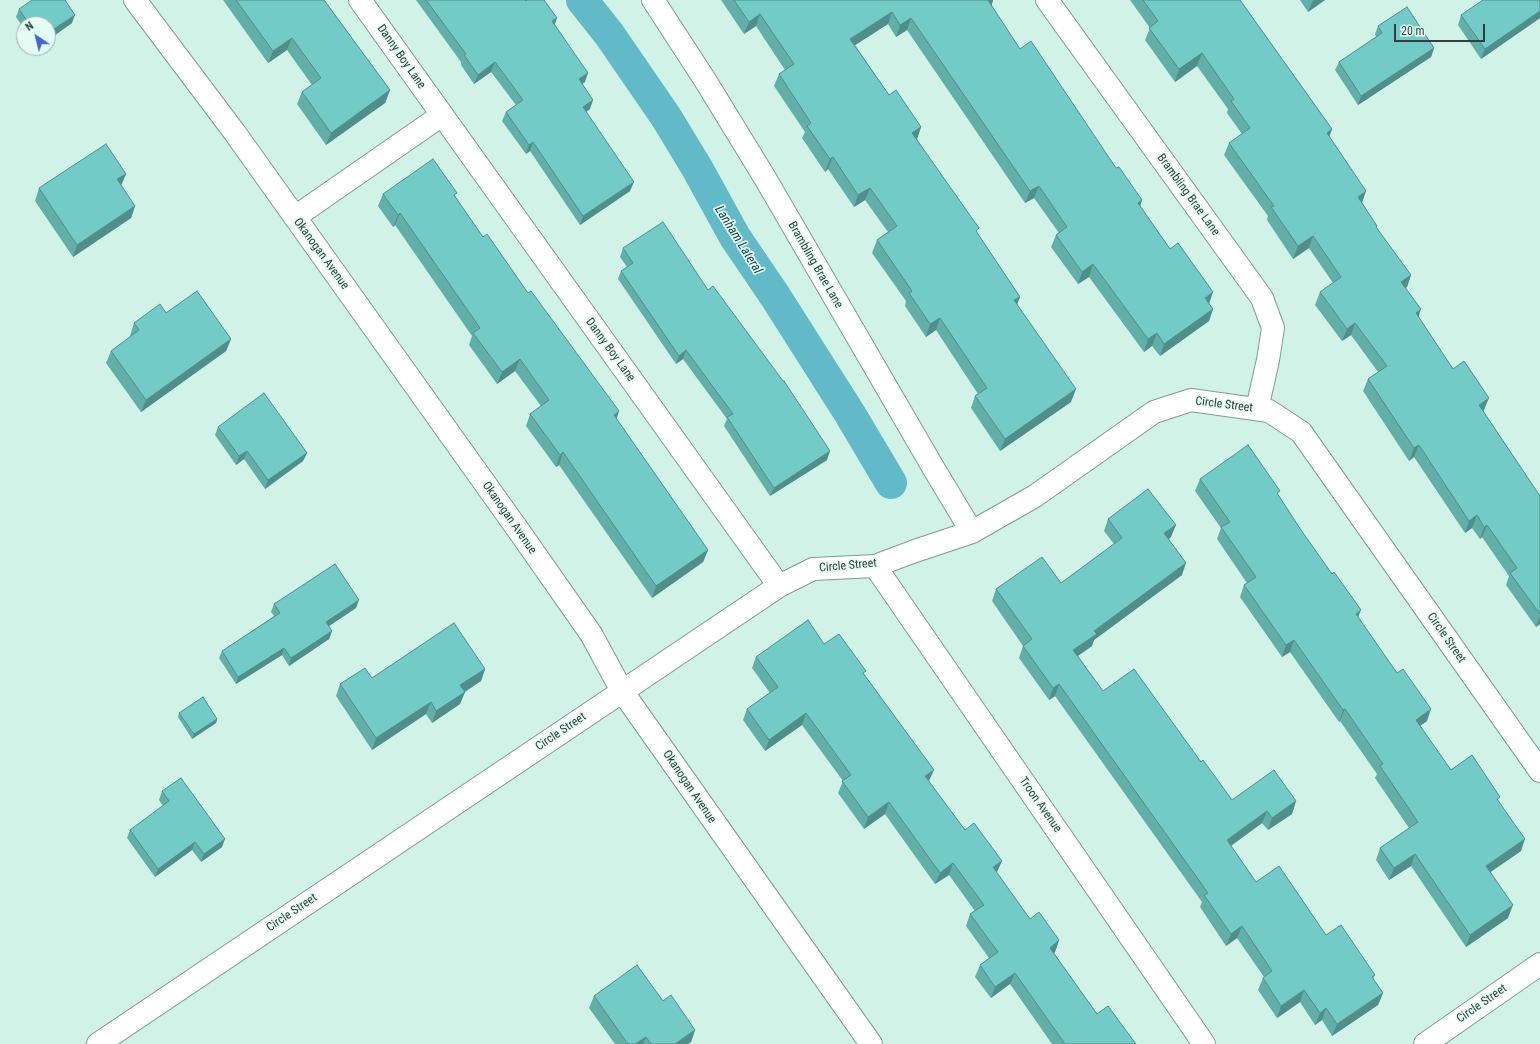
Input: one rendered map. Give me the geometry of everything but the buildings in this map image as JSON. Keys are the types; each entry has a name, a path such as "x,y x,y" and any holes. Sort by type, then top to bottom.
{"street":[{"name":"Okanogan Avenue","path":"135,0 295,216 521,534 591,634 622,691 871,1044"},
{"name":"Danny Boy Lane","path":"360,0 779,586"},
{"name":"Brambling Brae Lane","path":"653,0 705,80 765,178 972,532"},
{"name":"Brambling Brae Lane","path":"1048,0 1262,298 1273,328 1268,360 1257,409"},
{"path":"295,216 442,114"},
{"name":"Circle Street","path":"98,1044 779,586 813,569 875,566 972,532 1035,496 1154,412 1191,400 1269,410 1301,432 1540,771"},
{"name":"Troon Avenue","path":"875,566 1204,1044"},
{"name":"Circle Street","path":"1425,1044 1540,964"}],"waterway":[{"name":"Lanham Lateral","path":"582,0 609,34 666,117 697,168 735,237 775,296 850,414 891,483"}]}
